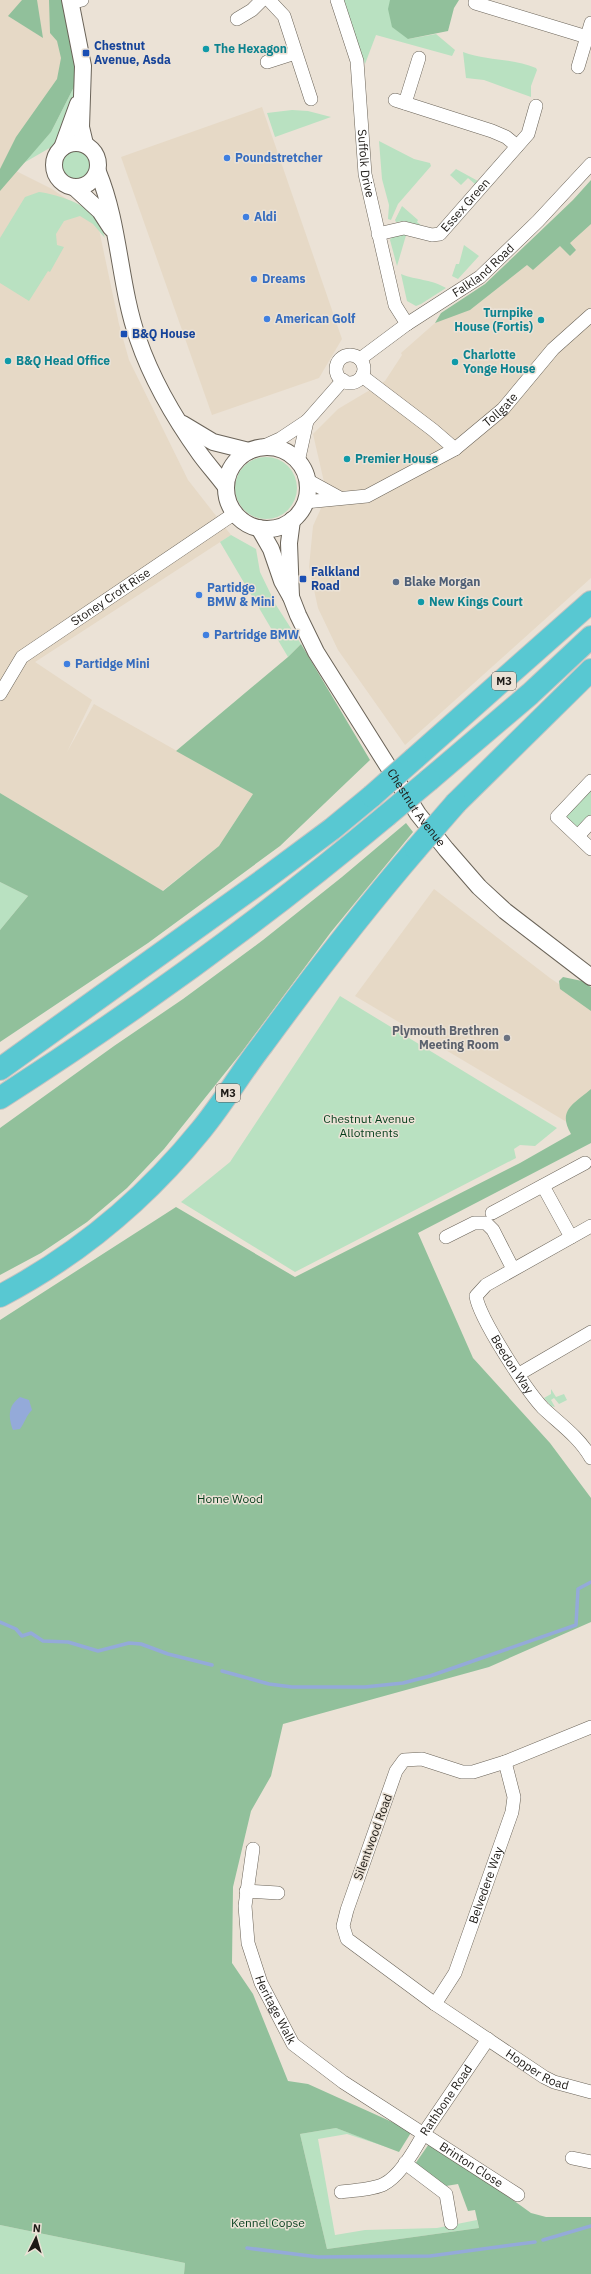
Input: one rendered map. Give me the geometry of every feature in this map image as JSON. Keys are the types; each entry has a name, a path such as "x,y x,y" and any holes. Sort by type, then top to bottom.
{"highway":[{"name":"M3","path":"4,1065 266,878 332,829 372,796 591,602"},
{"name":"M3","path":"0,1098 62,1058 158,992 341,854 530,694 591,637"},
{"name":"M3","path":"0,1296 65,1258 106,1227 159,1178 203,1128 257,1051 370,903 456,803 591,670"}],"street":[{"path":"237,20 252,10 262,0"},
{"path":"269,0 284,16 311,99"},
{"name":"Suffolk Drive","path":"337,0 357,61 364,174 395,304 407,324"},
{"path":"74,1 83,66 81,127 85,144"},
{"path":"475,3 587,37"},
{"path":"578,68 591,23"},
{"path":"268,62 295,53"},
{"path":"419,58 400,102 492,131 506,137 517,146"},
{"path":"62,148 83,94"},
{"name":"Essex Green","path":"378,234 404,228 432,235 440,234 528,134 536,106"},
{"path":"113,232 100,211 74,187 62,182 54,169 56,154 72,142 85,144 95,152 99,165 98,172 107,196 113,232 138,338 160,390 200,454 226,487"},
{"name":"Falkland Road","path":"360,358 407,324 480,277 538,221 591,164"},
{"path":"74,187 89,184 98,172"},
{"name":"Tollgate","path":"305,502 338,497 367,496 455,449 503,409 553,349 591,315"},
{"path":"347,355 360,358 364,367 362,376 351,382 343,380 337,373 339,360 347,355"},
{"path":"362,376 433,430 455,449"},
{"path":"179,422 213,442 255,450 274,448 287,453 298,462 307,480 305,502 292,520 271,529 259,528 250,525 234,513 228,501 226,487 232,466 240,457 255,450 280,439 307,421 343,380"},
{"path":"298,462 307,421"},
{"path":"307,480 338,497"},
{"name":"Stoney Croft Rise","path":"0,694 22,657 234,513"},
{"name":"Chestnut Avenue","path":"291,597 289,543 292,520"},
{"name":"Chestnut Avenue","path":"259,528 271,549 282,581 291,597 316,652 418,814 446,849 505,911 591,976"},
{"path":"591,781 557,817 591,850"},
{"path":"578,836 591,822"},
{"path":"492,1213 584,1163"},
{"path":"543,1186 572,1237"},
{"path":"446,1237 474,1223 486,1223 493,1230 513,1269"},
{"name":"Beedon Way","path":"591,1226 481,1288 476,1296 480,1310 508,1359 537,1401 583,1445 591,1458"},
{"path":"519,1374 591,1332"},
{"name":"Silentwood Road","path":"488,2039 435,2004 347,1938 343,1930 345,1916 396,1771 404,1760 422,1759 468,1772 483,1770 591,1727"},
{"name":"Belvedere Way","path":"435,2004 455,1973 512,1812 514,1797 505,1762"},
{"name":"Heritage Walk","path":"253,1849 246,1891 246,1933 249,1949 261,1983 293,2044 343,2082 424,2133"},
{"path":"246,1891 278,1893"},
{"name":"Rathbone Road","path":"341,2192 384,2185 406,2162 488,2039"},
{"name":"Hopper Road","path":"488,2039 554,2082 591,2092"},
{"name":"Brinton Close","path":"424,2133 518,2195"},
{"path":"572,2158 591,2162"},
{"path":"406,2162 446,2194 451,2223"}],"shaded area":[{"path":"0,0 52,0 64,56 56,86 0,176"},
{"path":"262,107 342,339 319,378 212,415 121,157"},
{"path":"10,168 52,189 97,220 119,324 129,360 188,480 231,535 35,662 92,700 67,752 94,704 253,794 219,846 162,891 0,793 0,185"},
{"path":"591,182 591,578 405,745 338,650 318,608 309,567 313,526 327,495 313,434 338,409 385,381 402,355 401,353 435,323 485,287"},
{"path":"434,889 550,978 591,1006 591,1089 570,1124 355,996"}],"green space":[{"path":"22,0 37,0 43,38 8,16"},
{"path":"49,0 66,0 77,81 51,132 0,191 0,169 16,137 57,79 61,58 57,41 50,33"},
{"path":"343,0 408,0 408,39 436,34 455,50 452,56 376,35 365,64"},
{"path":"390,0 459,0 454,8 448,31 408,39 392,27 388,9"},
{"path":"463,52 536,68 537,70 531,86 531,97 484,80 466,78"},
{"path":"77,81 73,104 53,146 22,164 51,132"},
{"path":"292,110 308,111 331,117 275,137 267,113"},
{"path":"379,141 414,159 430,163 431,166 398,204 391,220 388,219 389,205 382,179"},
{"path":"74,149 80,149 89,153 93,165 89,177 80,181 74,181 65,177 61,168 61,162 65,153"},
{"path":"456,169 478,181 475,184 468,178 461,185 450,175"},
{"path":"591,180 591,224 570,243 576,250 570,256 560,246 533,270 527,265 470,310 435,323 441,313 485,284 573,200"},
{"path":"39,192 55,195 79,204 93,214 99,222 105,238 93,224 80,216 64,221 56,234 57,245 64,247 50,272 48,271 29,301 0,283 0,238 25,197"},
{"path":"402,206 418,220 417,222 422,226 404,221 396,222 395,220"},
{"path":"407,232 397,266 390,240 392,236"},
{"path":"464,245 479,256 458,279 452,276 456,264 459,264"},
{"path":"401,274 428,281 446,288 416,306 407,301"},
{"path":"266,457 278,460 288,466 294,476 297,488 294,500 288,510 278,516 266,519 254,516 244,510 238,500 235,488 238,476 244,466 254,460"},
{"path":"231,535 256,549 260,572 276,605 301,644 288,657 220,542"},
{"path":"301,644 370,760 280,846 148,943 0,1042 0,930 28,896 0,882 0,793 163,891 219,846 253,794 176,751 288,657"},
{"path":"591,786 591,815 577,827 567,820 567,813"},
{"path":"406,823 413,832 331,932 241,1053 164,1149 127,1188 87,1222 41,1253 0,1275 0,1128 114,1046 183,999 263,940 342,877"},
{"path":"0,882 28,896 0,930"},
{"path":"563,977 582,981 591,987 591,1011 560,989 559,981"},
{"name":"Chestnut Avenue Allotments","path":"340,996 557,1128 535,1146 520,1145 514,1149 516,1158 295,1272 181,1202 230,1162"},
{"name":"Home Wood","path":"591,1089 591,1143 418,1233 473,1358 550,1443 591,1498 591,1622 489,1667 283,1724 271,1776 251,1811 233,1887 232,1963 253,1994 288,2081 308,2084 412,2131 399,2152 336,2128 300,2134 327,2249 479,2228 475,2210 468,2211 458,2184 446,2186 415,2164 431,2141 531,2213 546,2217 591,2217 591,2274 184,2274 185,2263 0,2225 0,1320 176,1207 295,1277 520,1163 571,1134 567,1126 566,1119 569,1108"},
{"path":"551,1389 556,1397 564,1394 567,1400 559,1404 554,1398 551,1400 555,1407 551,1406 544,1398 551,1394"},
{"path":"336,2128 393,2149 347,2134 318,2139 335,2235 365,2230 437,2228 477,2220 479,2228 327,2249 300,2134"},
{"path":"0,2225 185,2263 184,2274 0,2274"}],"water":[{"path":"20,1397 29,1400 32,1410 20,1429 13,1430 10,1420 10,1412 13,1404"}],"waterway":[{"path":"222,1671 269,1684 292,1687 365,1687 403,1683 430,1676 576,1625 578,1589 591,1582"},
{"path":"0,1622 16,1629 22,1636 31,1633 43,1641 68,1642 98,1651 129,1643 141,1644 168,1654 212,1665"},
{"path":"543,2240 591,2226"},
{"path":"247,2248 318,2257 430,2256 535,2242"}],"place":[{"name":"The Hexagon","path":"206,49"},
{"name":"Chestnut Avenue, Asda","path":"86,53"},
{"name":"Poundstretcher","path":"227,158"},
{"name":"Aldi","path":"246,217"},
{"name":"Dreams","path":"254,279"},
{"name":"American Golf","path":"267,319"},
{"name":"Turnpike House (Fortis)","path":"541,320"},
{"name":"B&Q House","path":"124,334"},
{"name":"B&Q Head Office","path":"8,361"},
{"name":"Charlotte Yonge House","path":"455,362"},
{"name":"Premier House","path":"347,459"},
{"name":"Falkland Road","path":"303,579"},
{"name":"Blake Morgan","path":"396,582"},
{"name":"Partidge BMW & Mini","path":"199,595"},
{"name":"New Kings Court","path":"421,602"},
{"name":"Partridge BMW","path":"206,635"},
{"name":"Partidge Mini","path":"67,664"},
{"name":"Plymouth Brethren Meeting Room","path":"507,1038"}],"park label":[{"name":"Kennel Copse","path":"268,2223"}]}
